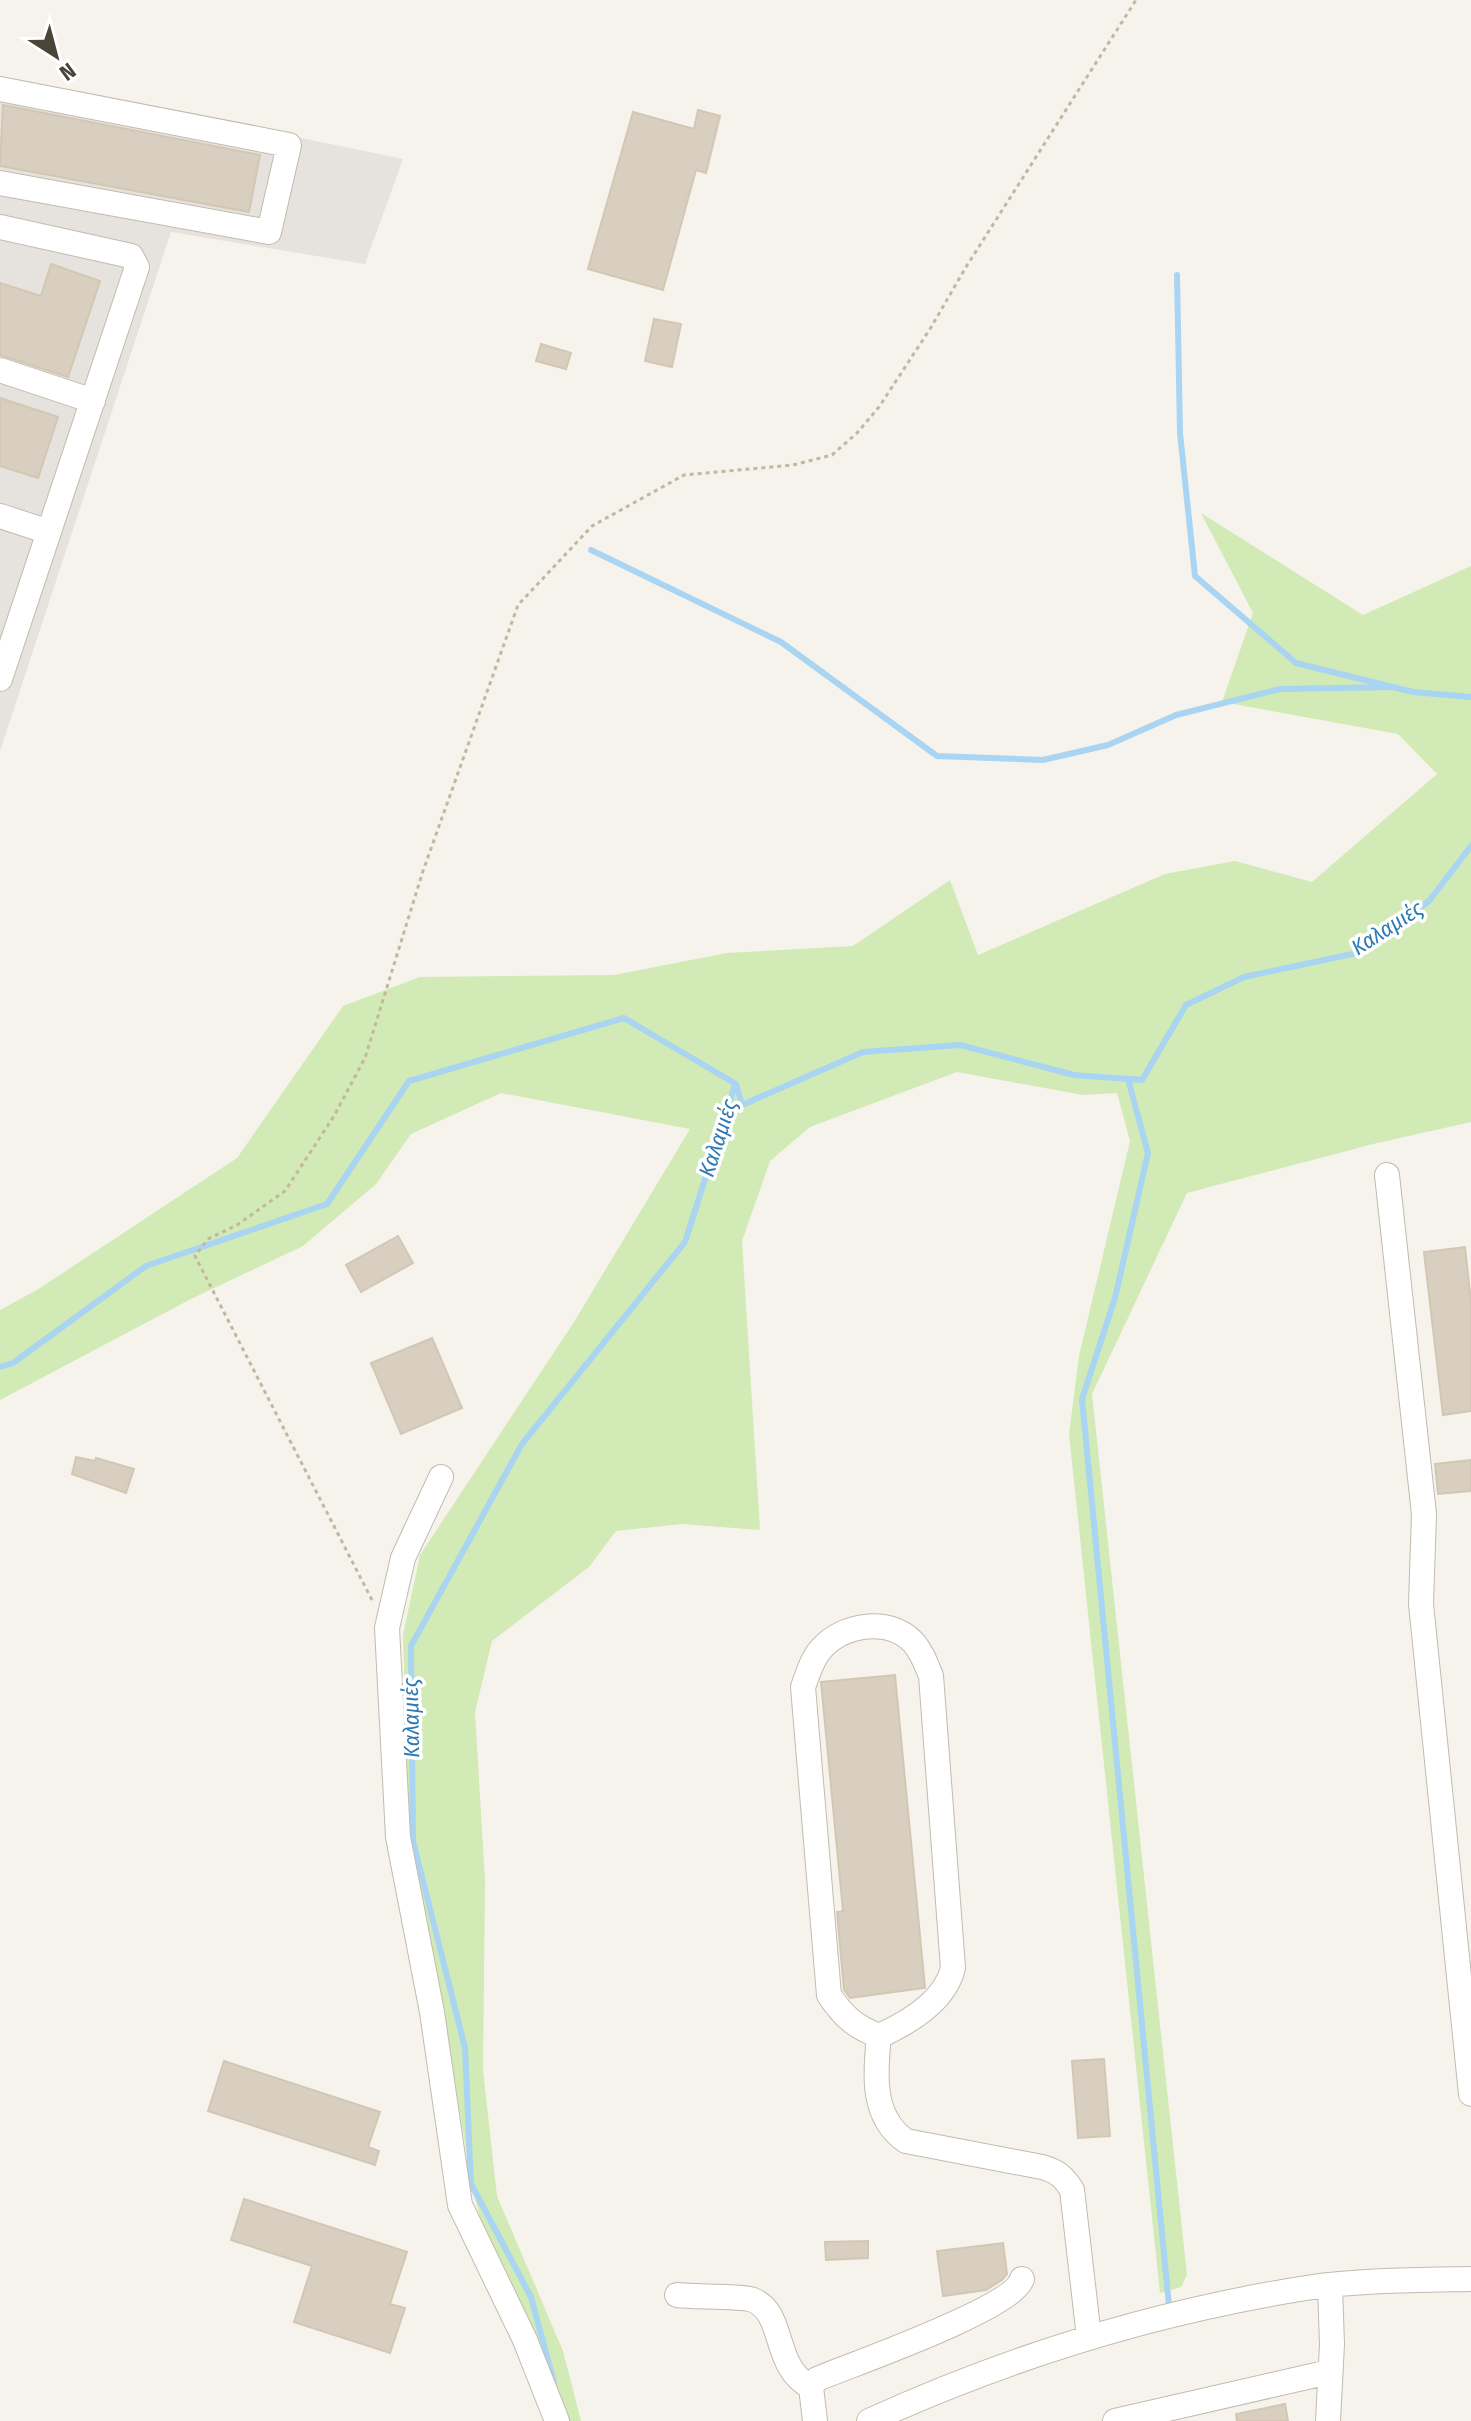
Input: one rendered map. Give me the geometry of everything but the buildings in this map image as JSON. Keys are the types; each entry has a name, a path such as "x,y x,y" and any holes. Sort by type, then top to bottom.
{"street":[{"path":"0,89 289,145 269,232 0,183"},
{"path":"0,227 113,250 131,256 137,267 0,679"},
{"path":"0,370 93,401"},
{"path":"0,516 49,532"},
{"path":"1387,1175 1424,1514 1425,1563 1421,1604 1471,2094"},
{"path":"441,1477 403,1558 387,1628 398,1837 432,2012 460,2205 525,2340 557,2421"},
{"path":"877,1625 912,1641 931,1676 953,1968 946,1986 927,2006 905,2024 879,2036 857,2028 841,2014 829,1995 803,1687 821,1648 841,1633 877,1625"},
{"path":"879,2036 874,2078 881,2107 898,2135 906,2141 1056,2171 1066,2180 1072,2190 1089,2337"},
{"path":"815,2421 811,2387 817,2379 983,2310 1012,2294 1022,2279"},
{"path":"869,2421 950,2384 1089,2337 1308,2288 1471,2279"},
{"path":"1328,2421 1332,2344 1330,2286"},
{"path":"677,2295 751,2299 765,2308 789,2370 811,2387"},
{"path":"1115,2421 1329,2372"}],"path":[{"path":"387,1628 195,1256 208,1239 237,1225 285,1191 334,1116 365,1058 423,871 518,605 592,526 684,475 793,465 832,455 857,433 879,407 930,329 1136,0"}],"shaded area":[{"path":"0,76 403,159 365,264 171,232 0,751"}],"green space":[{"path":"1201,513 1363,615 1471,566 1471,1122 1373,1144 1187,1193 1092,1394 1187,2275 1181,2287 1160,2293 1069,1434 1079,1356 1130,1141 1117,1093 1083,1095 957,1072 810,1127 770,1161 742,1241 760,1530 682,1524 616,1531 589,1567 492,1641 475,1712 485,1880 483,2070 497,2196 563,2351 581,2421 564,2421 549,2360 488,2249 472,2186 446,2028 409,1847 403,1635 420,1555 574,1322 690,1129 501,1093 411,1134 376,1184 303,1246 191,1299 0,1400 0,1310 37,1290 237,1158 343,1006 420,977 614,975 727,953 853,946 950,880 978,955 1165,874 1235,861 1312,882 1437,774 1398,734 1222,702 1253,613"}],"waterway":[{"path":"1177,275 1180,433 1195,576 1296,663 1413,692 1471,697"},
{"path":"591,550 781,642 937,756 1043,760 1108,745 1176,715 1280,689 1395,687"},
{"name":"Καλαμιές","path":"0,1367 13,1363 146,1266 327,1204 409,1081 624,1018 736,1084 742,1105 863,1052 960,1045 1074,1075 1142,1080 1186,1005 1244,977 1357,953 1429,901 1471,846"},
{"path":"1128,1079 1148,1153 1115,1298 1082,1399 1169,2306"},
{"name":"Καλαμιές","path":"554,2383 531,2297 471,2184 465,2048 413,1841 411,1646 522,1444 685,1242 735,1085"}]}
